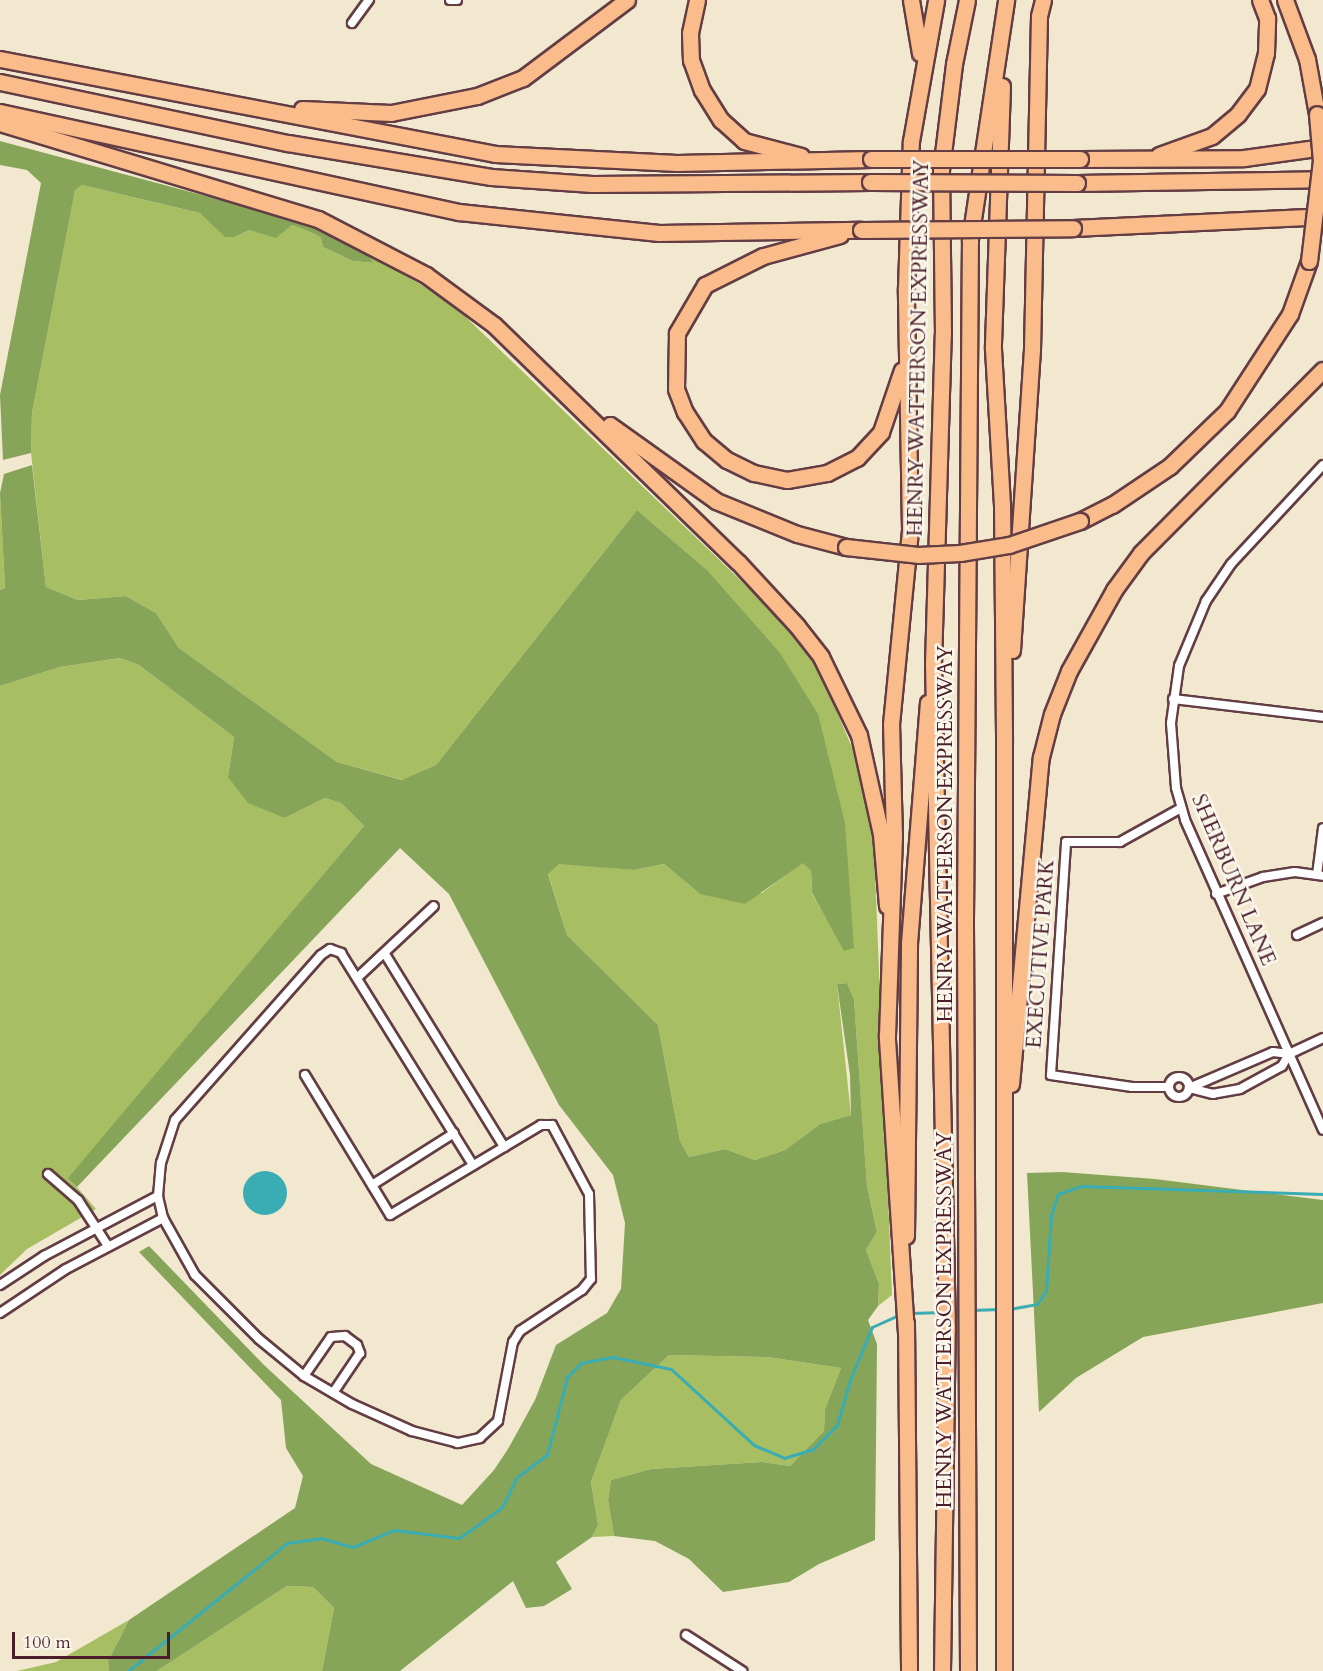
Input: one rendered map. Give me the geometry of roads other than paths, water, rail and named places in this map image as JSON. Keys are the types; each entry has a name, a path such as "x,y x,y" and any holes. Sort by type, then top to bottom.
{"highway":[{"path":"0,59 302,109 391,113 477,96 523,78 627,0"},
{"path":"697,0 690,33 691,60 702,90 721,120 744,141 761,148 818,159"},
{"path":"911,0 922,66"},
{"path":"909,1671 906,1333 887,1036 892,933 891,724 910,529 907,350 911,141 922,66 936,0"},
{"name":"HENRY WATTERSON EXPRESSWAY","path":"942,1671 947,1330 933,664 943,334 941,170 954,64 967,0"},
{"name":"HENRY WATTERSON EXPRESSWAY","path":"968,1671 966,1292 970,239 1006,0"},
{"path":"1004,1671 1002,1158 1004,741 1002,505 993,349 994,228 999,104 1014,0"},
{"path":"1004,741 1032,339 1039,16 1043,0"},
{"path":"1143,160 1212,136 1238,114 1257,89 1266,53 1267,18 1260,0"},
{"path":"556,387 716,501 797,534 846,547 918,555 960,553 1009,545 1080,521 1170,466 1227,411 1290,314 1309,261 1322,161 1317,114 1307,58 1285,0"},
{"path":"0,59 495,153 677,163 818,159 1143,160 1244,158 1323,147"},
{"path":"0,82 288,143 502,179 592,184 1077,183 1323,179"},
{"path":"0,112 459,212 659,232 1073,228 1323,216"},
{"path":"0,123 318,219 426,275 494,325 738,562 797,626 821,657 862,745 880,834 882,887 892,933"},
{"path":"861,230 763,256 705,285 677,333 676,389 704,441 727,460 754,473 797,478 827,473 857,458 881,432 895,401 907,350"},
{"path":"1002,1158 1041,757 1068,671 1094,623 1141,553 1323,370"},
{"path":"903,1292 909,943 921,750 933,664"}],"street":[{"path":"352,23 369,0"},
{"path":"450,0 458,0"},
{"name":"SHERBURN LANE","path":"1323,465 1231,564 1206,601 1186,645 1173,699 1172,760 1181,808 1216,894 1323,1130"},
{"path":"1173,699 1323,717"},
{"name":"EXECUTIVE PARK","path":"1169,1087 1178,1097 1189,1088 1273,1052 1289,1054 1282,1066 1240,1089 1213,1094 1189,1088 1179,1077 1169,1087 1132,1087 1051,1075 1066,842 1120,842 1181,808"},
{"path":"1216,894 1263,877 1295,872 1320,875 1323,828"},
{"path":"357,978 434,906"},
{"path":"1297,935 1323,923"},
{"path":"305,1075 390,1215 541,1125 552,1125 589,1194 594,1264 591,1279 582,1290 520,1331 513,1342 498,1421 480,1438 458,1443 412,1431 333,1393 304,1376 260,1340 195,1275 163,1218 158,1196 161,1163 175,1119 321,954 330,949 341,953 473,1165"},
{"path":"385,954 504,1147"},
{"path":"1289,1054 1323,1038"},
{"path":"372,1185 454,1133"},
{"path":"48,1174 78,1200 108,1246"},
{"path":"0,1285 97,1227 158,1196"},
{"path":"0,1313 108,1246 163,1218"},
{"path":"304,1376 331,1337 345,1336 360,1349 360,1358 333,1393"},
{"path":"686,1635 742,1671"}],"water":[{"path":"265,1171 274,1172 281,1177 286,1184 286,1202 281,1209 274,1214 265,1215 256,1214 249,1209 244,1202 243,1193 244,1184 249,1177 256,1172"}],"waterway":[{"path":"1009,1309 1037,1304 1046,1291 1051,1215 1058,1194 1081,1186 1323,1194"},
{"path":"971,1310 1000,1309"},
{"path":"911,1313 943,1312"},
{"path":"128,1671 287,1543 321,1538 353,1547 394,1530 459,1538 502,1507 516,1478 547,1455 567,1377 581,1363 613,1357 671,1369 754,1445 784,1458 813,1449 837,1425 850,1380 872,1327 901,1314"}]}
